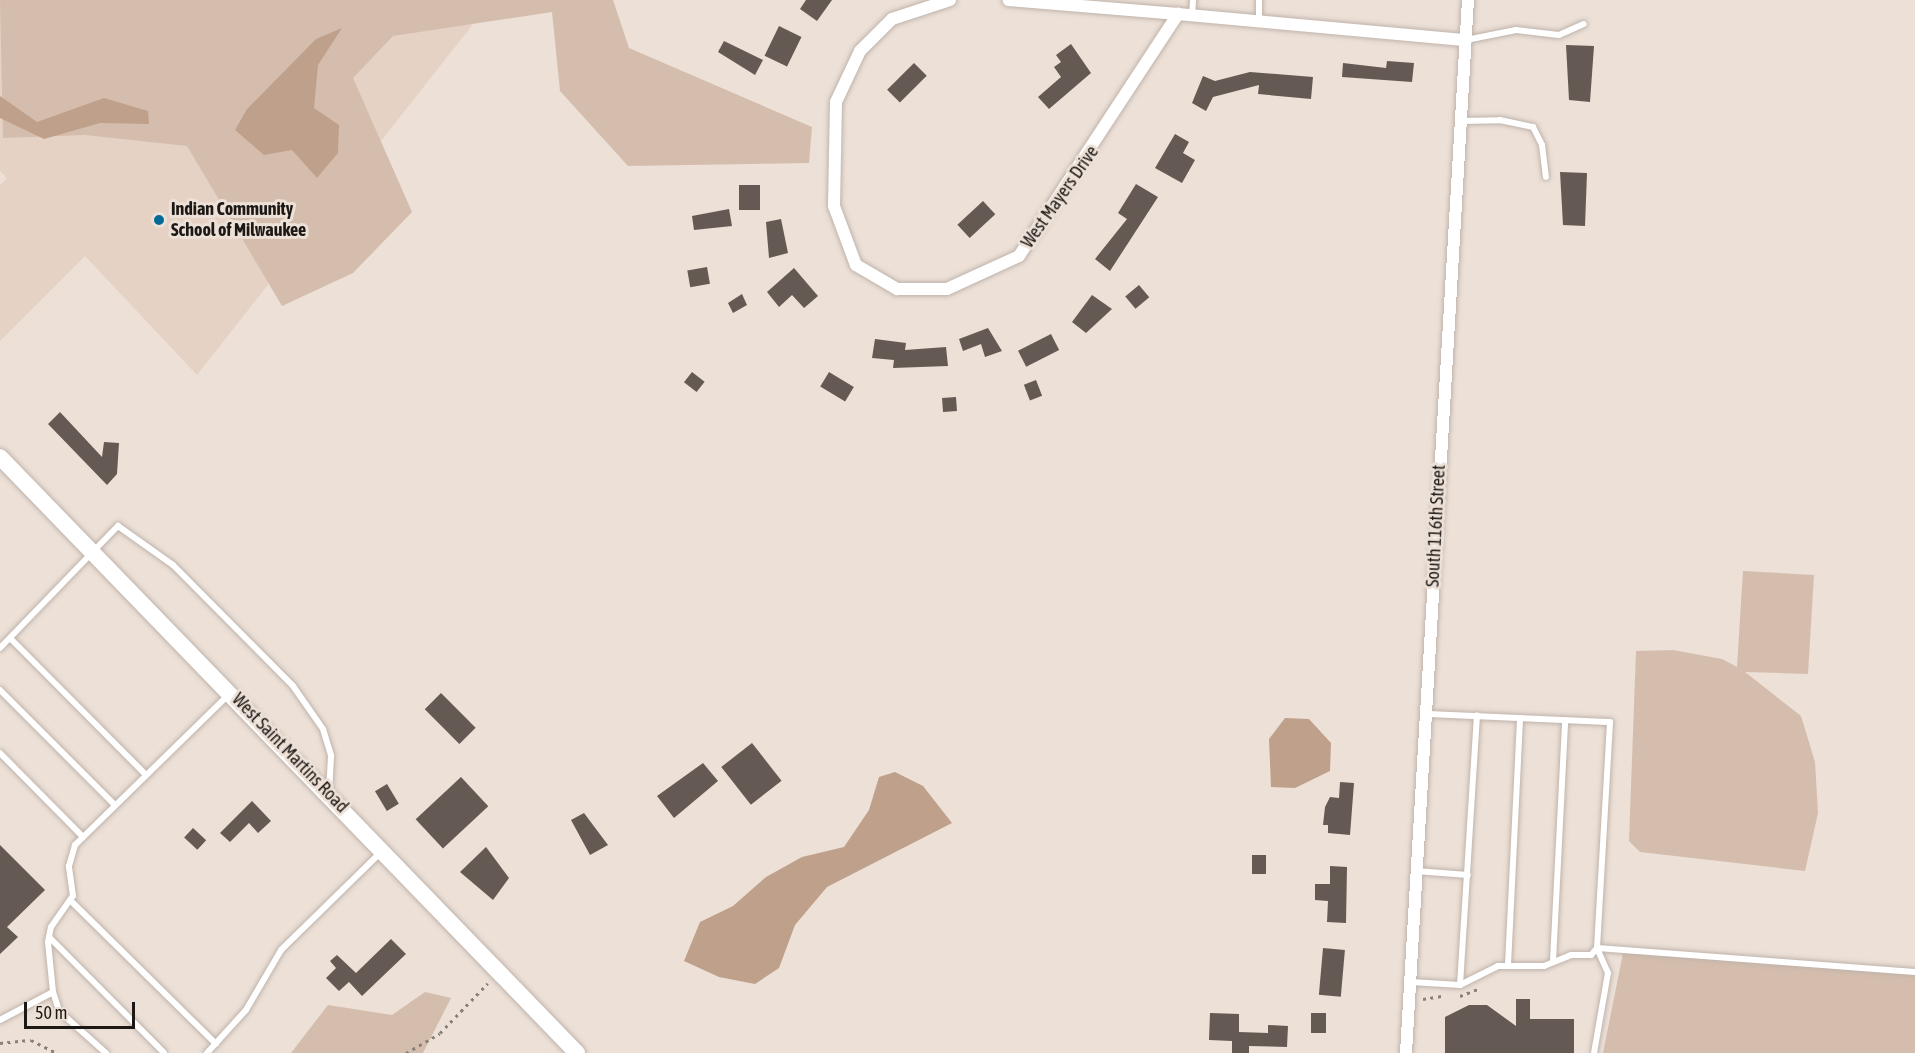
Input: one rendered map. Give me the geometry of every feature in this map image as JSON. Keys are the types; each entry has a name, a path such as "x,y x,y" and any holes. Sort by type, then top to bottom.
{"street":[{"name":"West Mayers Drive","path":"950,0 892,19 860,51 836,102 834,206 856,265 897,289 947,289 1019,256 1178,14"},
{"path":"1009,0 1466,40"},
{"name":"South 116th Street","path":"1406,1053 1468,0"},
{"name":"West Saint Martins Road","path":"0,457 501,970 577,1053"}],"lane":[{"path":"1192,15 1193,0"},
{"path":"1259,0 1259,21"},
{"path":"1466,40 1516,30 1559,35 1584,24"},
{"path":"1461,121 1500,120 1533,127 1542,145 1546,177"},
{"path":"0,648 95,555 118,526 173,565 293,686 323,729 331,756 329,795"},
{"path":"10,638 146,774"},
{"path":"0,690 115,805"},
{"path":"106,1053 59,1011 53,992 49,937 70,900 69,866 83,837 231,692"},
{"path":"1425,714 1610,722 1597,948 1608,973 1594,1053"},
{"path":"1460,985 1477,716"},
{"path":"1508,965 1520,718"},
{"path":"1553,962 1565,720"},
{"path":"0,753 83,837"},
{"path":"207,1053 246,1010 281,950 384,850"},
{"path":"1416,871 1468,875"},
{"path":"70,900 216,1044"},
{"path":"49,937 164,1053"},
{"path":"1410,982 1460,985 1508,965 1553,962 1591,955 1597,948"},
{"path":"1597,948 1915,972"},
{"path":"0,1020 53,992"}],"path":[{"path":"405,1053 440,1033 501,970"},
{"path":"1421,1000 1427,995 1468,997 1486,982"},
{"path":"0,1043 31,1040 57,1053"}],"shaded area":[{"name":"Indian Community School of Milwaukee","path":"0,0 492,0 197,375 85,256 0,341 0,185 7,178 0,171"},
{"path":"0,0 613,0 629,48 812,127 809,163 628,166 560,91 552,12 393,36 353,78 412,212 353,273 282,306 187,146 85,135 3,138"},
{"path":"342,28 318,65 314,108 339,125 338,153 317,178 292,150 264,155 235,130 247,109 316,39"},
{"path":"0,96 37,122 104,98 148,111 149,124 100,123 44,139 0,118"},
{"path":"1743,571 1814,575 1808,674 1745,672 1801,716 1815,762 1818,813 1805,871 1640,852 1629,841 1636,651 1673,650 1722,659 1737,667"},
{"path":"1285,718 1309,719 1331,743 1330,771 1295,788 1271,787 1269,739"},
{"path":"895,772 923,786 952,823 827,887 795,925 779,968 755,984 719,977 684,961 700,922 733,906 766,877 802,857 844,847 869,810 879,777"},
{"path":"1623,953 1915,974 1915,1053 1603,1053"},
{"path":"425,992 451,998 423,1053 291,1053 328,1005 392,1015"}],"building":[{"path":"806,0 832,0 817,21 800,9"},
{"path":"779,26 801,37 787,67 765,56"},
{"path":"724,41 763,60 755,75 718,52"},
{"path":"1071,44 1091,73 1049,109 1038,97 1061,77 1054,67 1061,62 1056,55"},
{"path":"1566,45 1594,46 1590,102 1569,100"},
{"path":"1387,61 1414,63 1412,82 1342,77 1343,63 1386,68"},
{"path":"914,63 927,76 900,103 887,90"},
{"path":"1250,72 1313,77 1311,99 1258,94 1259,85 1213,97 1206,111 1192,103 1203,76 1215,81"},
{"path":"1175,134 1189,142 1183,153 1195,160 1182,183 1155,168"},
{"path":"1560,172 1587,173 1585,226 1563,225"},
{"path":"1136,184 1158,197 1110,271 1095,259 1127,219 1118,213"},
{"path":"739,185 760,185 760,210 739,210"},
{"path":"983,201 995,214 970,238 957,225"},
{"path":"729,209 732,226 694,230 692,216"},
{"path":"781,219 788,253 769,258 766,222"},
{"path":"707,267 710,284 690,287 687,270"},
{"path":"794,268 818,296 804,308 792,295 779,307 767,292"},
{"path":"1139,285 1149,297 1135,309 1125,297"},
{"path":"742,294 747,305 733,313 728,303"},
{"path":"1092,295 1112,309 1086,333 1072,322"},
{"path":"988,328 1002,351 985,357 981,344 963,351 959,339"},
{"path":"1051,334 1059,350 1026,367 1018,351"},
{"path":"875,339 906,343 905,350 946,347 948,366 893,368 894,360 872,358"},
{"path":"692,372 705,382 697,392 684,382"},
{"path":"829,372 854,387 845,402 820,387"},
{"path":"1036,380 1042,396 1030,401 1024,385"},
{"path":"956,397 957,411 943,412 942,398"},
{"path":"60,412 102,457 104,442 119,443 117,474 107,485 48,424"},
{"path":"441,693 476,728 459,744 425,709"},
{"path":"752,743 782,781 751,805 721,767"},
{"path":"703,763 718,781 674,818 657,796"},
{"path":"461,777 488,806 443,849 416,819"},
{"path":"1340,782 1354,783 1350,835 1328,833 1328,825 1323,825 1325,807 1330,797 1339,798"},
{"path":"387,784 399,804 387,811 375,791"},
{"path":"252,801 271,821 258,833 249,823 230,842 220,833"},
{"path":"584,813 608,845 590,855 571,820"},
{"path":"193,828 206,840 197,850 184,838"},
{"path":"0,845 45,890 7,927 18,937 0,954"},
{"path":"486,847 509,878 493,900 460,872"},
{"path":"1252,855 1266,855 1266,874 1252,874"},
{"path":"1330,866 1347,867 1346,923 1327,922 1328,901 1315,900 1315,884 1330,884"},
{"path":"391,939 406,954 362,996 349,982 339,991 326,978 336,968 330,961 337,955 356,973"},
{"path":"1323,948 1345,950 1341,997 1319,995"},
{"path":"1516,999 1530,999 1530,1019 1574,1019 1574,1053 1445,1053 1445,1017 1469,1005 1487,1005 1516,1026"},
{"path":"1210,1013 1239,1014 1239,1032 1268,1033 1268,1025 1288,1026 1287,1047 1249,1046 1249,1053 1232,1053 1232,1041 1209,1040"},
{"path":"1311,1013 1326,1013 1326,1033 1311,1033"}],"place":[{"name":"Indian Community School of Milwaukee","path":"159,220"}]}
